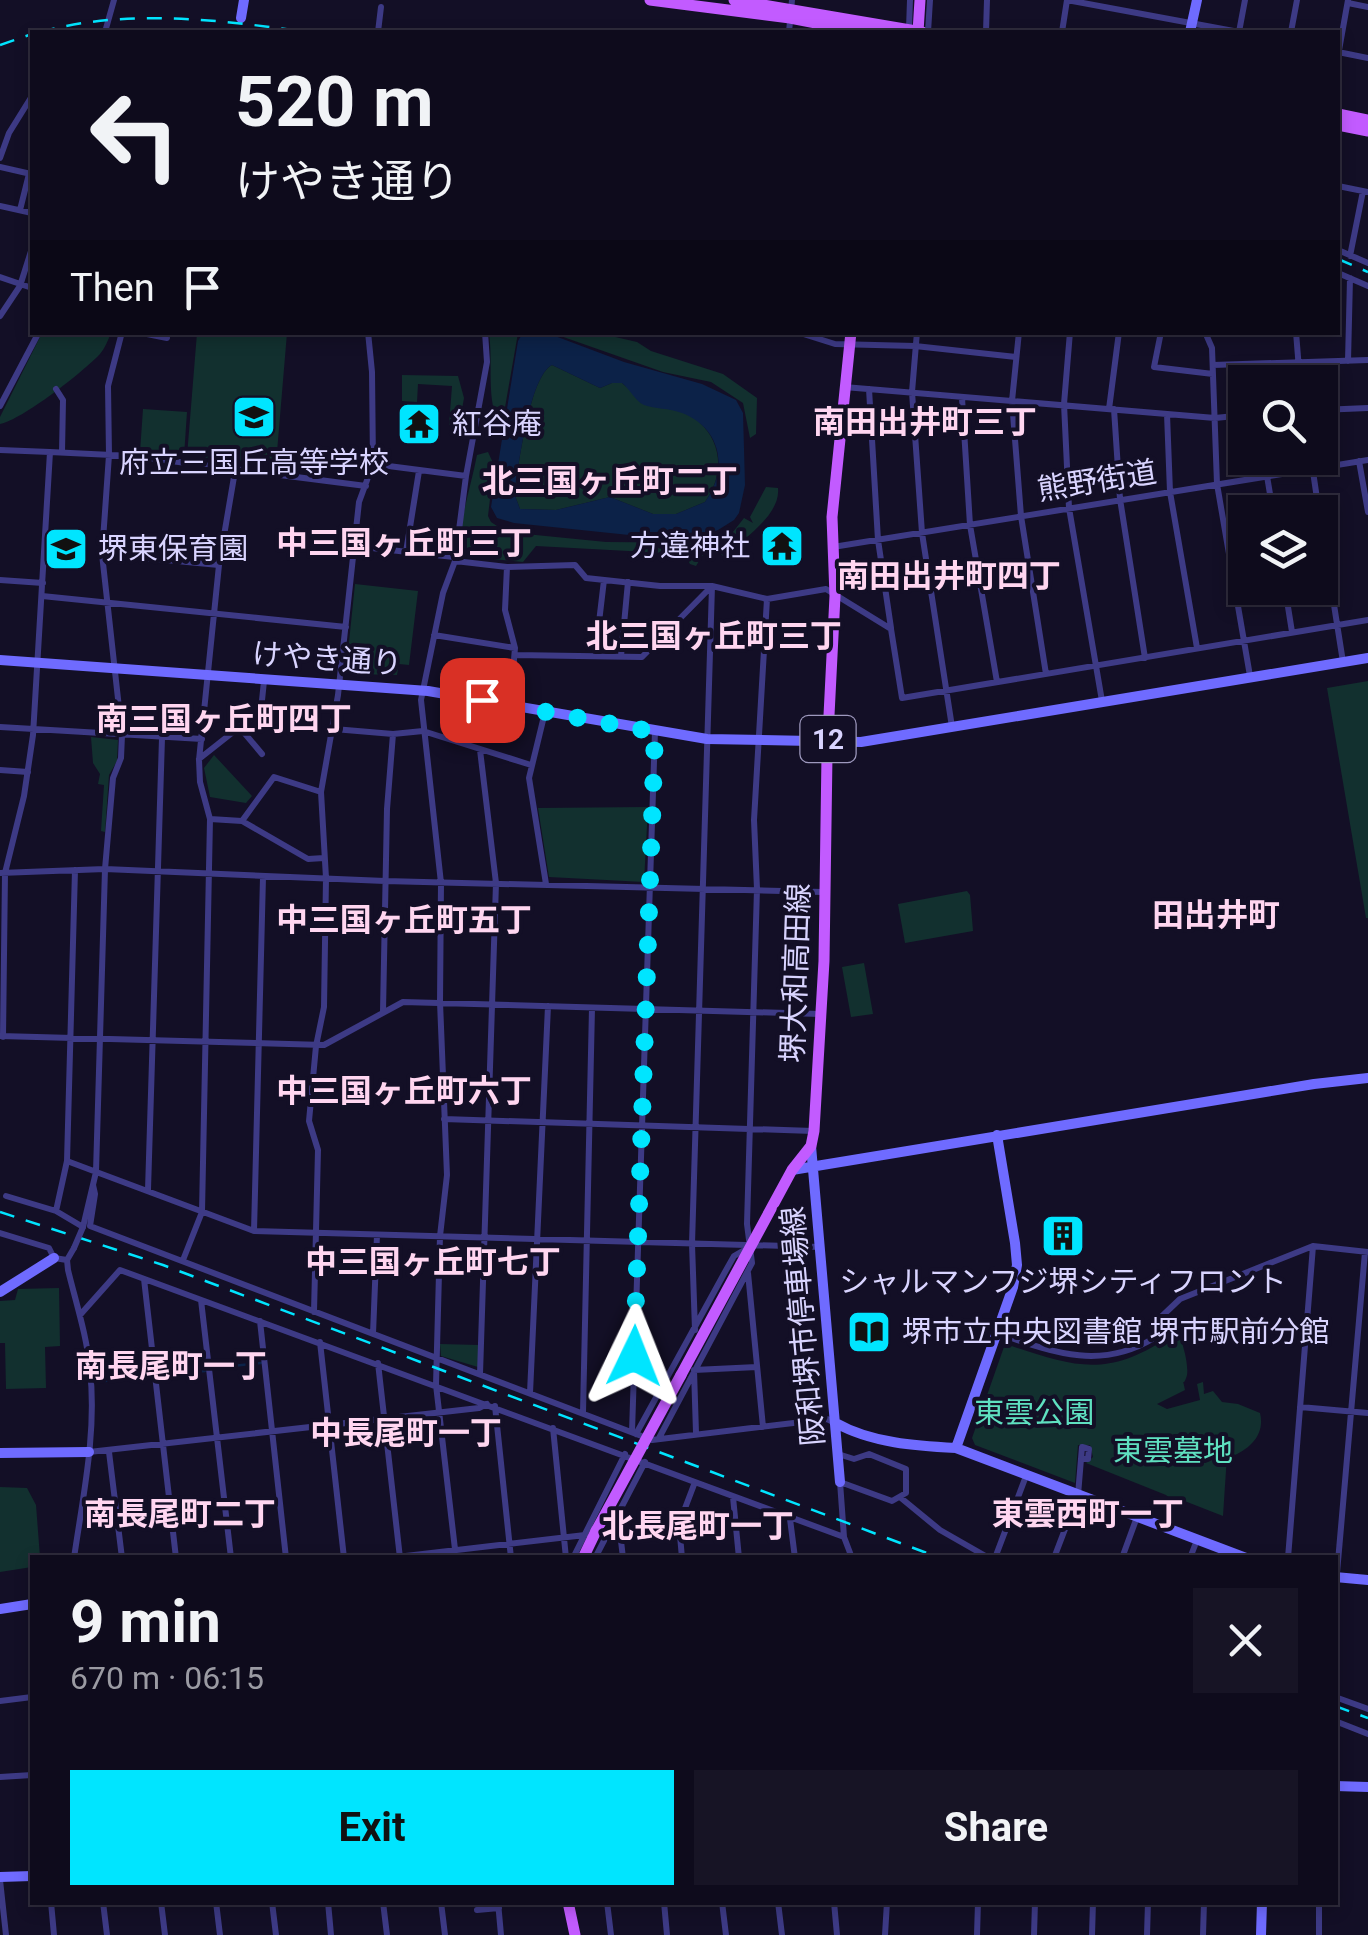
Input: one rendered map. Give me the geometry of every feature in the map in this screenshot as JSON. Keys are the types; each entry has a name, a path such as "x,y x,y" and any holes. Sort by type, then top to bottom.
{"main road":[{"path":"650,0 791,9 857,30"},
{"path":"734,0 906,30"},
{"path":"917,30 920,0"},
{"path":"1340,114 1368,120"},
{"path":"1340,125 1368,131"},
{"name":"堺大和高田線","path":"585,1555 688,1373 792,1170 811,1146 822,1014 835,596 832,517 848,338"},
{"path":"569,1905 575,1935"}],"street":[{"path":"106,30 114,0"},
{"path":"240,23 244,0"},
{"path":"910,0 917,30"},
{"path":"918,30 930,0"},
{"path":"986,30 988,0"},
{"path":"1062,30 1067,0 1191,29 1197,0"},
{"path":"1239,30 1245,0"},
{"path":"1291,30 1297,0"},
{"path":"1340,43 1348,2 1368,7"},
{"path":"378,30 382,7"},
{"path":"1340,53 1368,58"},
{"path":"0,158 9,133 30,101"},
{"path":"0,167 30,174"},
{"path":"20,210 30,177"},
{"path":"1340,186 1366,191 1350,256"},
{"path":"0,206 30,212"},
{"path":"1340,251 1368,263"},
{"path":"0,316 20,286 30,254"},
{"path":"1340,274 1368,286"},
{"path":"0,278 30,288"},
{"path":"1348,361 1350,278"},
{"path":"0,406 37,335"},
{"path":"74,1555 89,1452 90,1368 67,1260 83,1227 96,1172 106,869 113,778 121,758 122,735 102,554 109,454 108,386 121,335"},
{"path":"152,335 167,338"},
{"path":"314,1312 318,1150 309,1121 324,1007 326,878 321,792 340,686 359,502 373,464 368,335"},
{"path":"485,335 486,362 454,559 422,691 423,731 442,883 440,1002 447,1175 440,1236 436,1385 456,1554 679,1524"},
{"path":"822,335 1016,358"},
{"path":"916,335 912,392 922,534 952,727"},
{"path":"1019,335 1012,401 1022,516 1046,674"},
{"path":"1070,335 1064,404 1069,508 1102,702"},
{"path":"1120,335 1112,409 1120,499 1145,658"},
{"path":"1160,335 1154,368 1213,369 1236,364 1368,360"},
{"path":"1206,335 1212,348 1217,484 1250,678"},
{"path":"1296,335 1298,363"},
{"path":"844,387 1228,417"},
{"path":"56,388 63,400 62,452"},
{"path":"869,389 878,540 902,698 1368,620"},
{"path":"962,398 970,526 997,682"},
{"path":"1338,409 1368,408"},
{"path":"1166,414 1170,492 1196,648"},
{"path":"0,450 109,454 366,486"},
{"path":"50,452 34,729 28,772 3,873 1,1036 316,1046 403,1002 822,1014"},
{"path":"1364,460 1368,512"},
{"name":"熊野街道","path":"1338,464 1364,460"},
{"path":"373,464 466,476"},
{"path":"406,552 418,470"},
{"path":"184,1260 202,1212 210,819 198,760 220,565 236,471"},
{"name":"熊野街道","path":"833,547 1273,475"},
{"path":"1267,476 1270,495"},
{"path":"353,546 507,567 575,565 584,578 712,586 767,599 826,589 891,630"},
{"path":"102,554 220,565"},
{"path":"507,567 505,610 515,652 510,705"},
{"path":"0,580 43,583"},
{"path":"595,656 604,580"},
{"path":"621,656 628,582"},
{"path":"434,635 515,652 642,657 712,586"},
{"path":"695,1330 692,1244 712,586"},
{"path":"42,596 346,626"},
{"path":"658,1438 688,1373 752,1263 747,1224 757,889 754,820 767,599"},
{"path":"1288,605 1292,632"},
{"path":"1334,605 1343,662"},
{"name":"けやき通り","path":"0,660 422,691 707,739 861,742 1368,658"},
{"path":"198,760 261,710 264,681"},
{"path":"545,712 529,778 546,884"},
{"path":"0,727 202,739"},
{"path":"241,729 262,754"},
{"path":"334,729 393,734 423,731 531,764"},
{"path":"634,1433 655,732"},
{"path":"383,1012 393,734"},
{"path":"148,1190 162,738"},
{"path":"480,750 496,883 480,1374"},
{"path":"0,770 28,772"},
{"path":"242,820 274,777 321,792"},
{"path":"210,819 242,820 308,859 324,858"},
{"path":"3,873 106,869 442,883 824,892"},
{"path":"56,1211 67,1161 75,870"},
{"path":"254,1231 263,877"},
{"path":"530,1393 548,1006"},
{"path":"584,1413 592,1008"},
{"path":"792,1170 1368,1078"},
{"path":"444,1119 814,1131"},
{"path":"956,1448 1013,1287 1017,1265 997,1135"},
{"name":"阪和堺市停車場線","path":"811,1146 840,1482"},
{"path":"67,1161 254,1231 821,1247"},
{"path":"92,1184 95,1194 90,1226 652,1440 826,1419 849,1430 909,1444 956,1448 1238,1555"},
{"path":"6,1196 56,1211 83,1227"},
{"path":"0,1232 49,1248 54,1258"},
{"path":"373,1334 377,1235"},
{"path":"634,1433 734,1256 751,1245"},
{"path":"996,1333 1077,1358 1122,1354 1154,1338 1160,1318 1180,1299 1313,1246 1366,1252 1338,1555"},
{"path":"1288,1555 1313,1246"},
{"path":"0,1292 54,1258 67,1260"},
{"path":"80,1315 120,1270 844,1537"},
{"path":"748,1271 763,1426"},
{"path":"144,1278 176,1555"},
{"path":"201,1300 231,1555"},
{"path":"260,1320 286,1555"},
{"path":"320,1342 344,1555"},
{"path":"378,1363 399,1555"},
{"path":"688,1373 756,1367"},
{"path":"688,1373 696,1434"},
{"path":"0,1453 109,1452 491,1405"},
{"path":"491,1405 511,1555"},
{"path":"1300,1407 1368,1413"},
{"path":"553,1428 568,1555"},
{"path":"109,1452 122,1555"},
{"path":"594,1555 596,1533 625,1454"},
{"path":"838,1454 854,1459 869,1454 906,1469 908,1485 901,1498 892,1501 840,1482 844,1537 851,1555"},
{"path":"1055,1555 1078,1495 1081,1459"},
{"path":"572,1555 618,1514 646,1462"},
{"path":"993,1555 1026,1476"},
{"path":"682,1555 679,1524 695,1482"},
{"path":"732,1497 739,1555"},
{"path":"901,1498 940,1530 986,1555"},
{"path":"618,1514 623,1555"},
{"path":"1123,1555 1137,1516"},
{"path":"790,1519 795,1555"},
{"path":"1191,1555 1197,1539"},
{"path":"1338,1577 1368,1580"},
{"path":"0,1609 30,1604"},
{"path":"0,1702 30,1697"},
{"path":"1338,1698 1368,1709"},
{"path":"1338,1722 1368,1734"},
{"path":"0,1777 30,1775"},
{"path":"1338,1786 1368,1788"},
{"path":"6,1935 0,1879 30,1876"},
{"path":"51,1905 54,1935"},
{"path":"103,1905 107,1935"},
{"path":"161,1905 165,1935"},
{"path":"216,1905 220,1935"},
{"path":"272,1905 276,1935"},
{"path":"328,1905 331,1935"},
{"path":"384,1905 387,1935"},
{"path":"441,1905 444,1935"},
{"path":"477,1910 498,1905 502,1935"},
{"path":"608,1905 611,1935"},
{"path":"664,1905 668,1935"},
{"path":"722,1905 726,1935"},
{"path":"778,1905 782,1935"},
{"path":"834,1905 837,1935"},
{"path":"885,1935 888,1905"},
{"path":"977,1935 978,1905"},
{"path":"1034,1935 1035,1905"},
{"path":"1092,1935 1093,1905"},
{"path":"1147,1935 1148,1905"},
{"path":"1203,1935 1204,1905"},
{"path":"1261,1935 1262,1905"},
{"path":"1318,1935 1319,1905"}],"green space":[{"path":"41,335 110,335 100,354 37,405 0,424"},
{"path":"197,335 287,335 276,464 187,456"},
{"path":"489,335 518,335 504,413 499,420 492,397"},
{"path":"558,335 607,335 637,342 651,351 723,374 757,398 756,434 750,438 743,403 711,382 663,372"},
{"path":"552,365 600,388 622,383 647,405 667,406 699,422 710,434 718,466 715,484 705,502 676,514 653,514 610,497 556,510 520,509 514,493 526,423 537,386"},
{"path":"402,375 458,376 464,398 459,426 449,425 452,386 418,384 417,402 402,401"},
{"path":"143,409 187,412 184,456 140,452"},
{"path":"488,452 494,465 488,516 506,532 606,542 718,543 729,537 744,518 753,523 750,517 766,487 778,488 777,498 759,526 724,557 715,549 702,556 696,566 684,554 536,546 523,562 465,556 460,552 460,540 466,503 477,455"},
{"path":"355,584 418,591 409,665 399,664 397,675 346,671"},
{"path":"1368,681 1368,918 1366,918 1327,688"},
{"path":"91,737 118,740 117,761 109,775 105,832 101,831 104,785 98,784 100,774 93,763"},
{"path":"214,755 252,796 246,803 210,797 204,768"},
{"path":"648,807 644,882 549,877 538,808"},
{"path":"967,891 973,931 905,943 898,904"},
{"path":"864,963 873,1014 851,1017 842,967"},
{"path":"59,1288 60,1346 45,1347 46,1388 6,1389 0,1301 15,1300 18,1289"},
{"name":"東雲公園","path":"1175,1327 1187,1363 1185,1390 1157,1404 1167,1409 1200,1400 1197,1384 1203,1382 1204,1394 1213,1391 1222,1402 1260,1413 1261,1427 1256,1438 1241,1452 1227,1455 1223,1516 1182,1500 1173,1501 1086,1463 1093,1457 1090,1445 1078,1445 1075,1483 975,1445 972,1438 1005,1344 1069,1362 1105,1364 1145,1351 1167,1338 1165,1335"},
{"path":"440,1344 479,1345 478,1367 441,1356"},
{"path":"0,1487 27,1488 36,1505 40,1555 30,1555 30,1567 0,1572"}],"water":[{"path":"522,335 552,335 624,362 702,384 736,400 743,413 745,485 739,513 718,530 677,540 514,523 497,518 491,507","holes":["552,365 600,388 622,383 644,405 682,413 695,420 713,439 719,463 713,489 705,502 676,514 653,514 610,497 556,510 520,509 514,493 522,444 531,404 544,373"]}],"waterway":[{"path":"213,1368 261,1363"},
{"path":"159,1375 205,1371"},
{"path":"105,1381 152,1376"}],"railway":[{"path":"49,30 140,18 207,20 291,30"},
{"path":"0,45 30,35"},
{"path":"1340,260 1368,272"},
{"path":"0,1212 163,1265 932,1555"},
{"path":"1338,1707 1368,1718"}],"place":[{"name":"府立三国丘高等学校","path":"254,417"},
{"name":"紅谷庵","path":"419,424"},
{"name":"方違神社","path":"782,546"},
{"name":"堺東保育園","path":"66,549"},
{"name":"シャルマンフジ堺シティフロント","path":"1063,1236"},
{"name":"堺市立中央図書館 堺市駅前分館","path":"869,1332"}],"district":[{"name":"南田出井町三丁","path":"925,422"},
{"name":"北三国ヶ丘町二丁","path":"610,481"},
{"name":"中三国ヶ丘町三丁","path":"404,543"},
{"name":"南田出井町四丁","path":"949,576"},
{"name":"北三国ヶ丘町三丁","path":"714,636"},
{"name":"南三国ヶ丘町四丁","path":"224,719"},
{"name":"田出井町","path":"1216,915"},
{"name":"中三国ヶ丘町五丁","path":"404,920"},
{"name":"中三国ヶ丘町六丁","path":"404,1091"},
{"name":"中三国ヶ丘町七丁","path":"433,1262"},
{"name":"南長尾町一丁","path":"171,1366"},
{"name":"中長尾町一丁","path":"406,1433"},
{"name":"南長尾町二丁","path":"180,1514"},
{"name":"東雲西町一丁","path":"1088,1514"},
{"name":"北長尾町一丁","path":"698,1526"}],"route":[{"path":"482,700 655,732 634,1356"}],"park label":[{"name":"東雲墓地","path":"1173,1451"}]}
